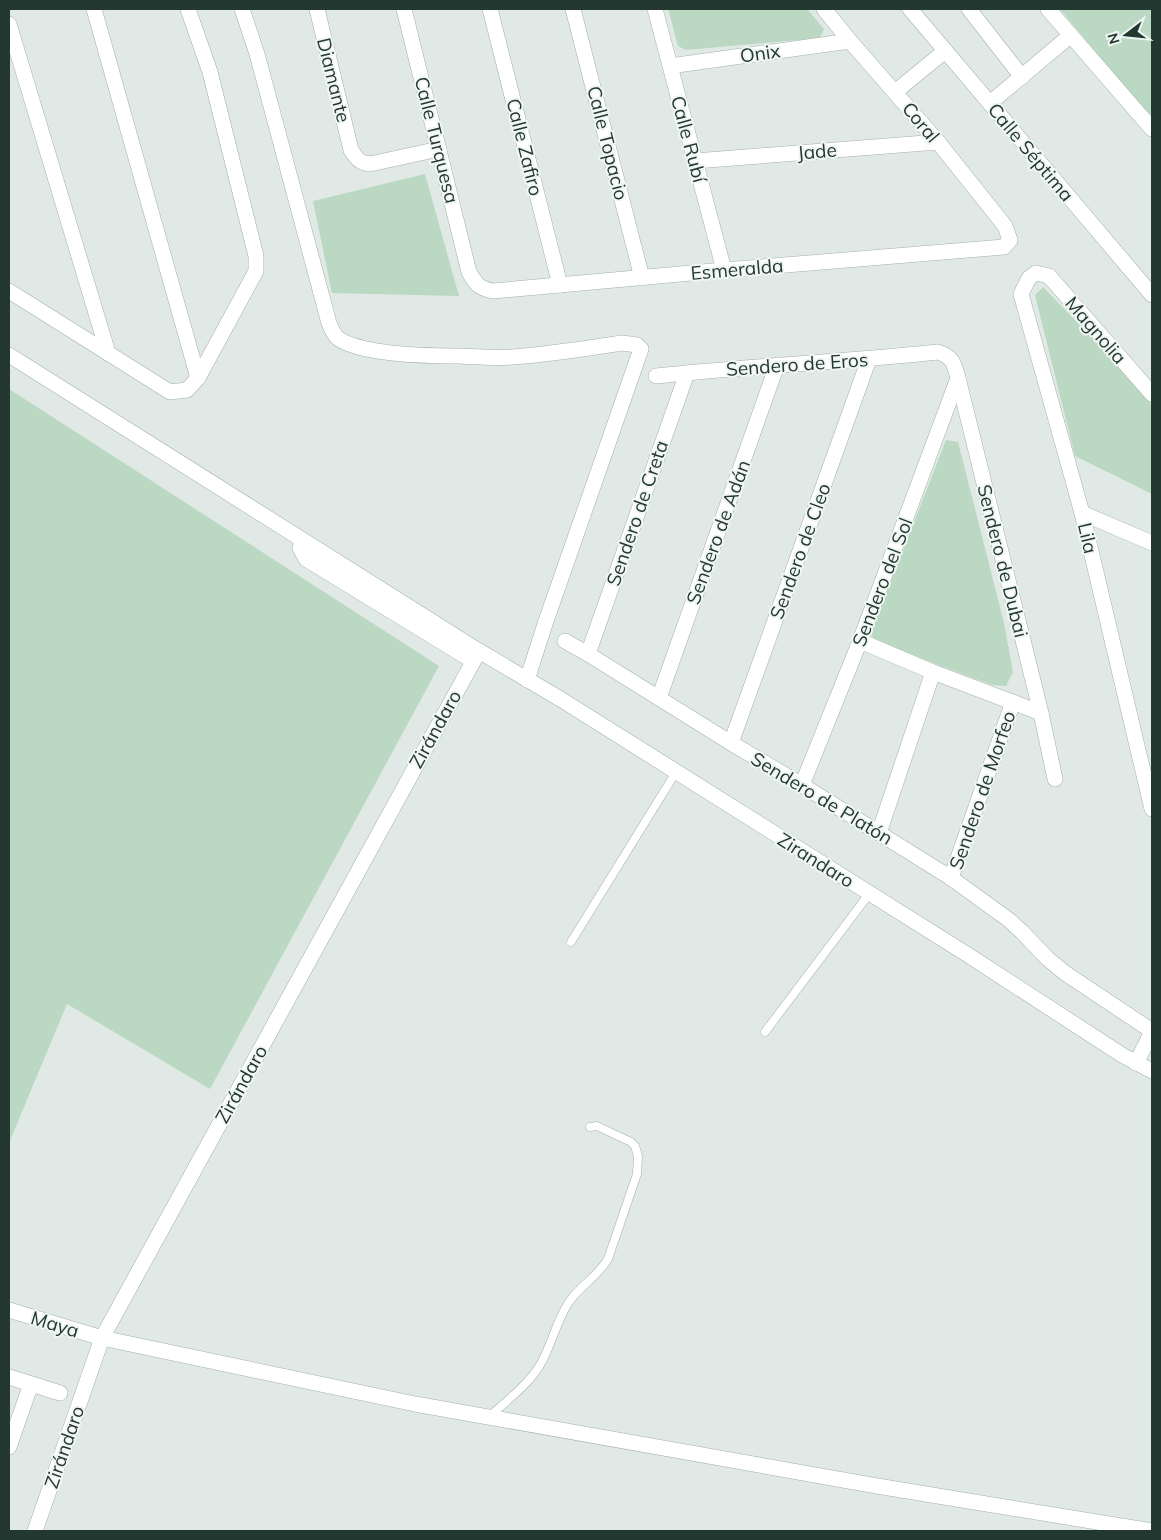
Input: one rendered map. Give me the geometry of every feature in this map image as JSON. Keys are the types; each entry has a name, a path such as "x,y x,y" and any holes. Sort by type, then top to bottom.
{"street":[{"path":"94,9 198,378"},
{"path":"9,290 170,392 187,390 198,378 256,271 256,256 210,72 188,9"},
{"path":"242,9 257,54 329,323 337,338 346,343 370,349 410,355 516,357 622,343 637,345 641,349 527,680"},
{"name":"Diamante","path":"317,9 351,150 357,159 363,164 370,164 439,149"},
{"name":"Calle Turquesa","path":"404,9 469,272"},
{"name":"Calle Zafiro","path":"490,9 560,285"},
{"name":"Calle Topacio","path":"573,9 642,278"},
{"name":"Calle Rubí","path":"655,9 724,270"},
{"name":"Coral","path":"824,9 938,142 1004,226 1010,240"},
{"name":"Calle Séptima","path":"910,9 1152,295"},
{"path":"969,9 1022,77"},
{"path":"1048,9 1152,129"},
{"path":"9,24 108,353"},
{"path":"990,103 1071,35"},
{"name":"Onix","path":"670,66 850,41"},
{"path":"895,92 945,51"},
{"name":"Jade","path":"695,161 938,142"},
{"name":"Esmeralda","path":"469,272 476,285 493,291 1004,247 1010,240"},
{"name":"Magnolia","path":"1036,273 1049,276 1152,394"},
{"name":"Lila","path":"1036,273 1029,278 1022,294 1082,514 1152,809"},
{"name":"Sendero de Eros","path":"656,376 938,352"},
{"name":"Sendero de Dubai","path":"938,352 947,355 952,360 958,378 1041,713 1055,780"},
{"name":"Zirandaro","path":"9,356 302,540 300,548 306,558 476,656 527,680 562,700 1136,1063 1152,1070"},
{"name":"Sendero de Cleo","path":"731,743 869,359"},
{"name":"Sendero de Adán","path":"659,698 777,365"},
{"name":"Sendero de Creta","path":"588,654 687,373"},
{"name":"Sendero del Sol","path":"802,785 860,641 958,378"},
{"path":"1082,514 1152,544"},
{"name":"Sendero de Platón","path":"565,641 879,832 951,878 1009,920 1048,959 1065,973 1152,1031"},
{"path":"860,641 933,672 1041,713"},
{"name":"Zirándaro","path":"35,1531 102,1338 476,656"},
{"path":"879,832 933,672"},
{"name":"Sendero de Morfeo","path":"951,878 1013,702"},
{"path":"1136,1063 1152,1031"},
{"name":"Maya","path":"9,1310 102,1338 416,1404 877,1486 1152,1530"},
{"path":"9,1377 60,1393"},
{"path":"9,1447 31,1384"}],"lane":[{"path":"571,942 676,772"},
{"path":"765,1032 869,894"},
{"path":"489,1417 532,1376 542,1360 568,1305 604,1266 608,1259 637,1174 638,1156 635,1146 631,1142 597,1126 590,1127"}],"green space":[{"path":"668,9 807,9 824,29 820,38 686,50 678,46"},
{"path":"1060,9 1152,9 1152,114 1146,112"},
{"path":"425,174 459,296 332,293 313,201"},
{"path":"1043,287 1105,351 1152,405 1152,494 1075,456 1035,295"},
{"path":"9,389 439,666 210,1089 67,1004 9,1143"},
{"path":"946,440 958,442 1004,623 1013,672 1006,686 992,685 874,641 871,633"}]}
